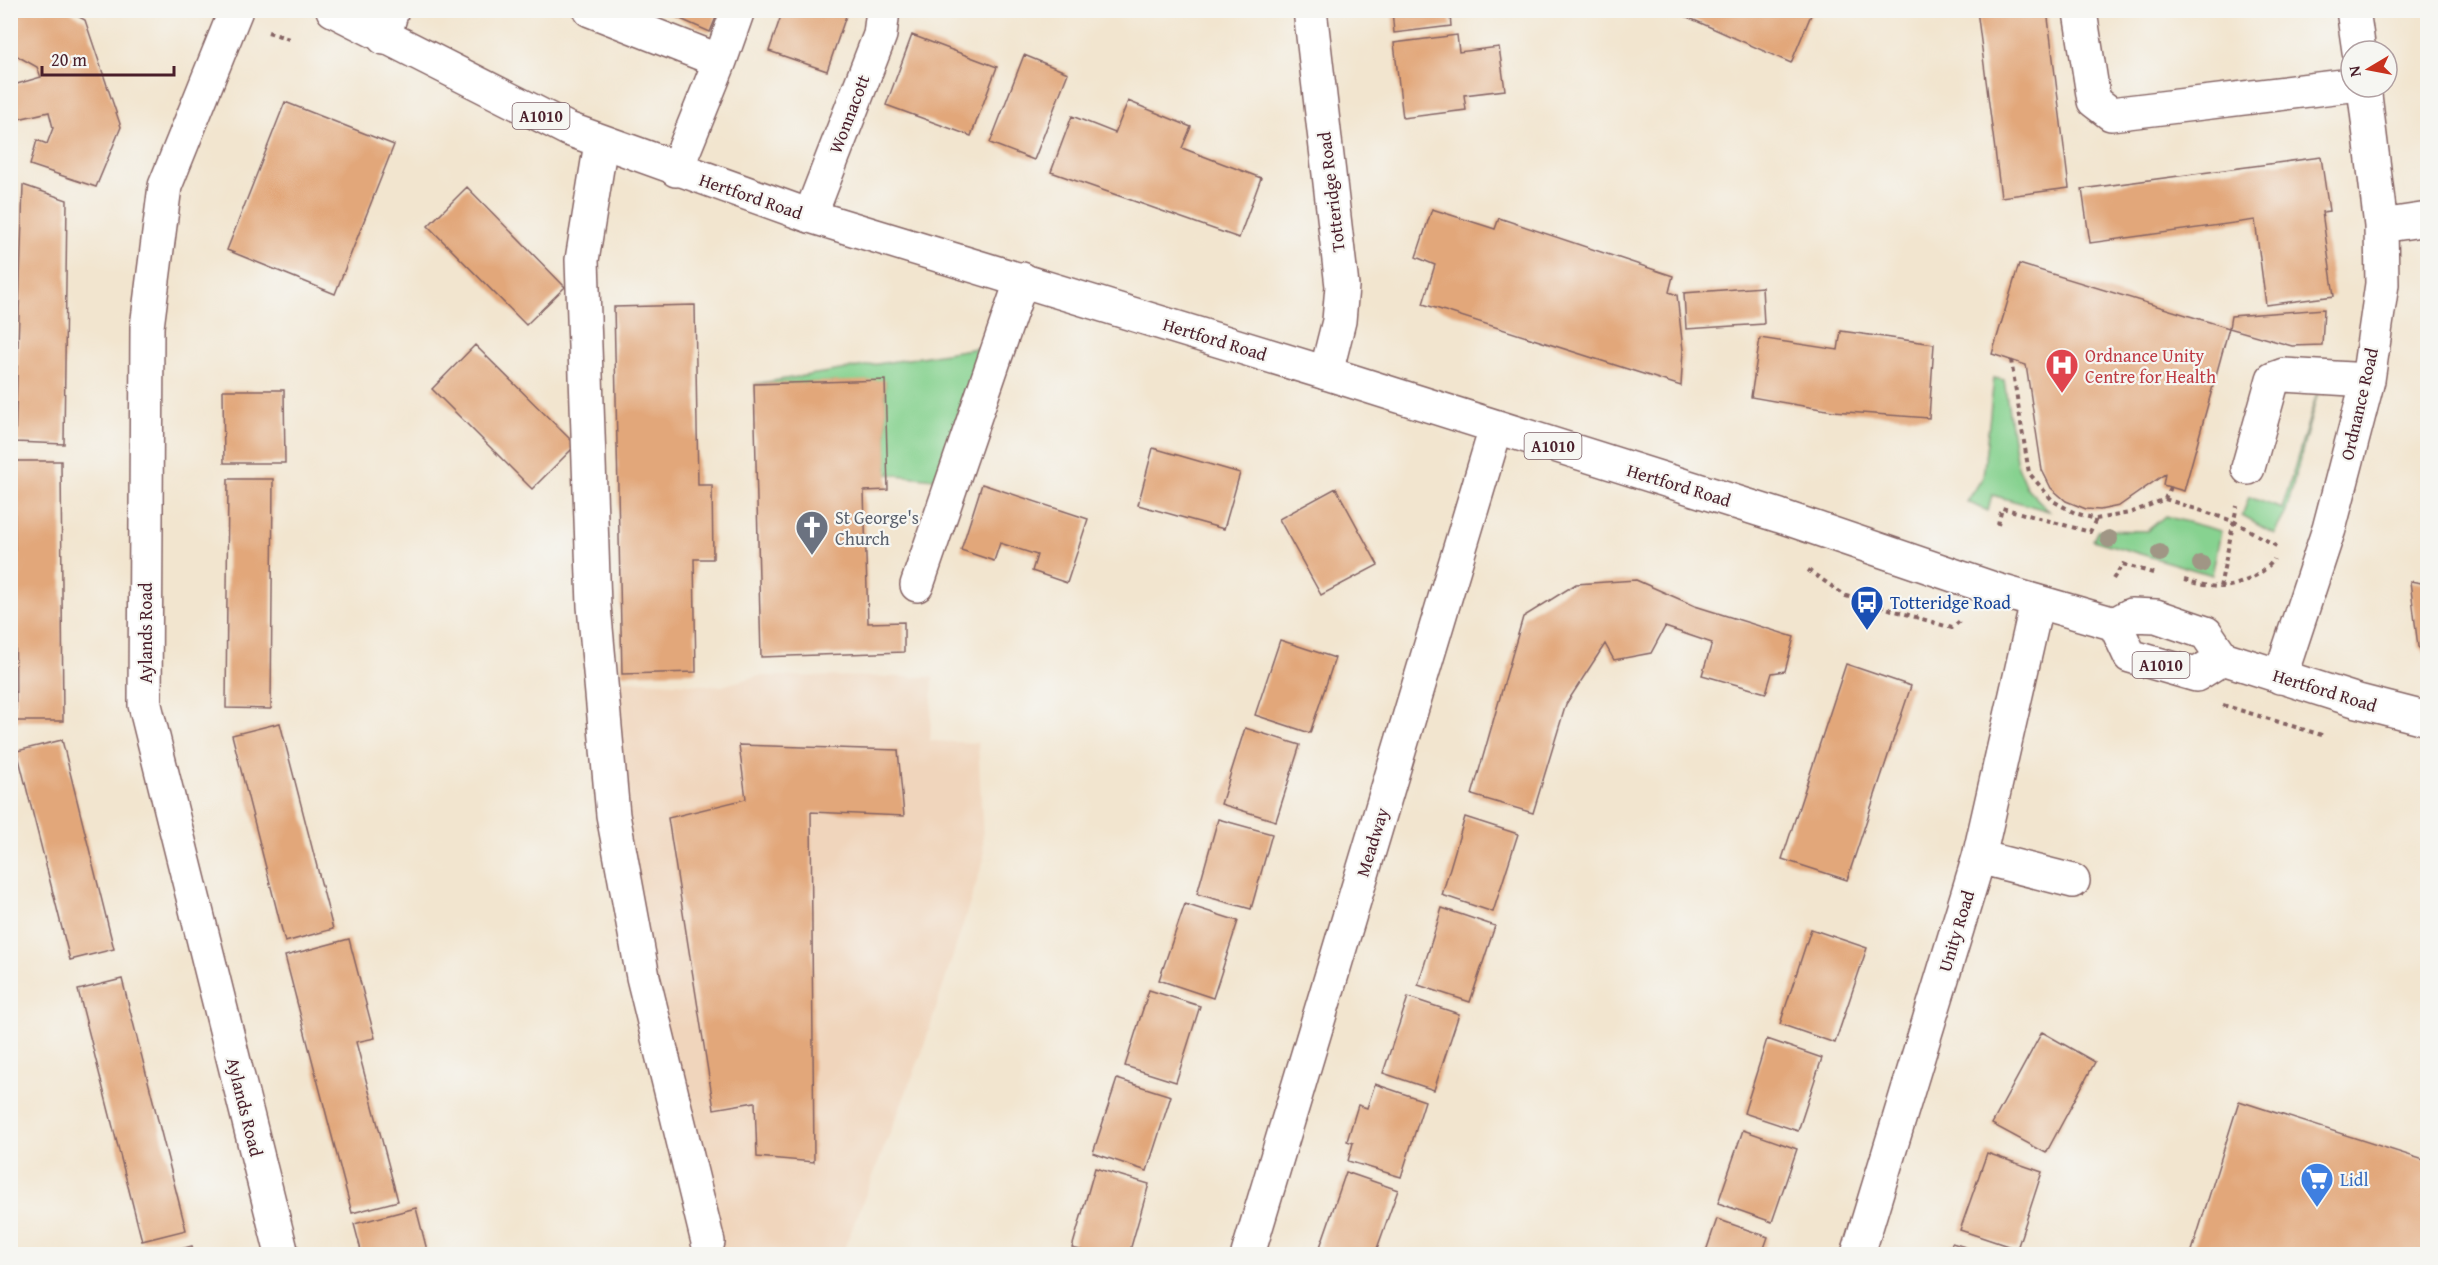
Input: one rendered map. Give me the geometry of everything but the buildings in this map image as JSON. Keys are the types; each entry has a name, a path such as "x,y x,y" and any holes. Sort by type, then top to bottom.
{"street":[{"name":"Hertford Road","path":"333,10 388,24 411,48 568,129 676,170 810,216 1022,279 1326,374 1780,516 2037,602 2115,624"},
{"path":"590,10 720,61"},
{"path":"676,170 738,10"},
{"name":"Wonnacott","path":"810,216 880,35 884,10"},
{"name":"Totteridge Road","path":"1310,10 1342,286 1339,321 1326,374"},
{"path":"2353,10 2357,39"},
{"path":"2080,12 2094,101 2111,114 2339,86"},
{"name":"Aylands Road","path":"248,20 165,186 147,327 145,705 282,1254"},
{"name":"Ordnance Road","path":"2280,677 2329,529 2368,380 2382,284 2381,226 2365,99"},
{"path":"601,143 582,260 594,606 613,815 643,977 708,1242"},
{"path":"2381,226 2427,219"},
{"path":"916,585 1022,279"},
{"path":"2248,468 2273,379 2284,375 2368,380"},
{"name":"Meadway","path":"1248,1254 1496,428"},
{"name":"Unity Road","path":"1858,1254 1978,857 2037,602"},
{"name":"A1010","path":"2131,615 2156,616 2206,633 2223,658 2196,675 2130,656 2115,624 2131,615"},
{"name":"Hertford Road","path":"2223,658 2280,677 2427,719"},
{"path":"1978,857 2073,882"}],"path":[{"path":"248,20 289,39"},
{"path":"2011,360 2029,473 2053,501 2075,513 2096,519 2130,513 2165,499 2233,521 2280,548"},
{"path":"2220,587 2233,521 2248,468"},
{"path":"2165,499 2170,487"},
{"path":"1998,525 2002,508 2090,532 2096,519"},
{"path":"2178,579 2220,587 2248,578 2262,572 2272,562 2283,541"},
{"path":"1800,564 1846,596 1939,624"},
{"path":"2114,578 2123,564 2167,577"}],"shaded area":[{"path":"757,676 933,677 930,741 978,743 984,859 921,1055 842,1254 718,1254 651,1027 610,679 722,686"}],"green space":[{"path":"983,347 935,479 887,474 885,381 754,384"},
{"path":"1994,378 2004,380 2017,466 2026,487 2049,511 1992,495 1988,511 1967,502 1983,477"},
{"path":"2319,387 2286,512 2274,534 2242,516 2249,497 2282,509"},
{"path":"2165,516 2221,531 2212,575 2093,540 2098,530 2147,531"}],"place":[{"name":"Ordnance Unity Centre for Health","path":"2062,394"},
{"name":"St George's Church","path":"812,556"},
{"name":"Totteridge Road","path":"1867,631"},
{"name":"Lidl","path":"2317,1208"}]}
